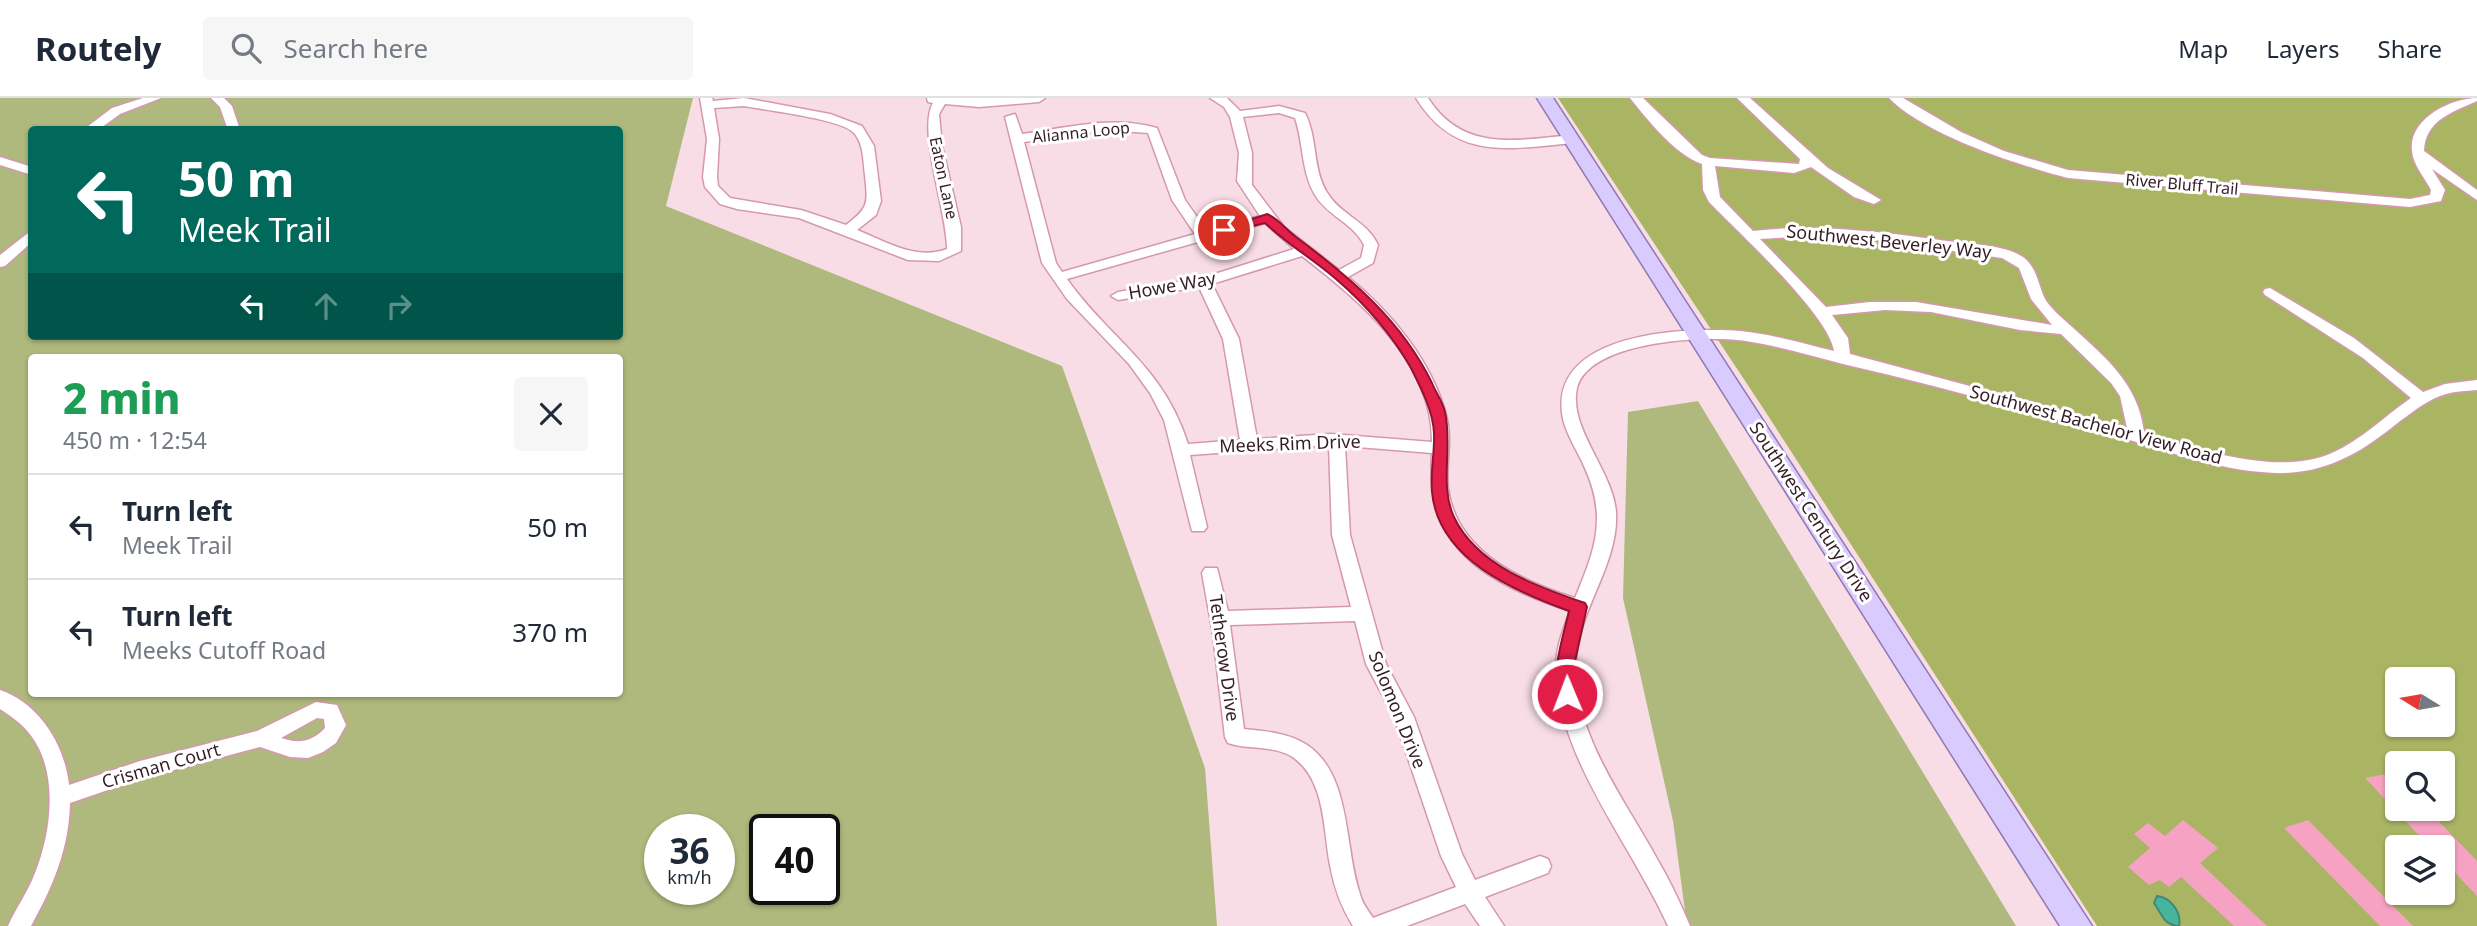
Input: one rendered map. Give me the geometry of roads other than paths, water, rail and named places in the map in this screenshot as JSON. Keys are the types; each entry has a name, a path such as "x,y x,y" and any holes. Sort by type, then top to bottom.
{"main road":[{"name":"Southwest Century Drive","path":"1545,98 2077,926"}],"street":[{"path":"95,126 116,111 155,98"},
{"path":"217,98 226,106 233,126"},
{"path":"934,99 979,103 1040,98"},
{"path":"1216,98 1231,106 1237,115 1247,165 1243,174 1245,184 1267,218 1340,276 1391,327 1418,369 1437,408 1442,432 1440,492 1447,519 1468,547 1504,576 1533,592 1578,607"},
{"path":"1422,98 1428,113 1440,126 1462,138 1510,143 1573,139"},
{"path":"1636,98 1683,148 1708,162 1794,169 1805,166 1807,158"},
{"path":"1743,98 1807,158 1848,190 1874,200"},
{"name":"River Bluff Trail","path":"1895,98 1944,128 2005,156 2048,169 2093,177 2281,194 2426,202 2435,198 2438,190 2418,153"},
{"path":"2474,98 2443,112 2425,126 2418,139 2418,153 2477,196"},
{"name":"Eaton Lane","path":"847,232 908,256 921,258 948,255 954,251 954,227 936,146 934,99"},
{"path":"707,101 744,102 830,118 858,129 868,146 874,201 871,212 847,232 801,214 737,205 718,195 710,177 713,139 706,114 707,101"},
{"path":"1237,115 1291,110 1301,116 1319,191 1345,218 1362,230 1371,245 1368,260 1340,276"},
{"path":"1011,117 1017,139"},
{"name":"Alianna Loop","path":"1198,527 1172,420 1157,392 1134,361 1072,296 1049,263 1017,139 1120,126 1146,127 1153,131 1182,208 1194,227 1203,235"},
{"path":"0,161 28,166"},
{"path":"1708,162 1710,190 1714,200 1823,312 1840,338 1843,359"},
{"path":"1059,277 1267,218"},
{"name":"Southwest Beverley Way","path":"1749,236 1781,230 1813,231 2002,253 2025,265 2042,306 2103,363 2127,393 2137,416 2136,436"},
{"path":"0,263 28,238"},
{"name":"Howe Way","path":"1118,296 1205,282 1306,250"},
{"path":"1205,282 1231,339 1249,443"},
{"path":"2270,292 2340,336 2422,399"},
{"path":"1823,312 1864,306 1909,305 1950,310 2014,326 2046,330 2065,329"},
{"name":"Southwest Bachelor View Road","path":"1679,926 1668,895 1576,727 1567,694 1566,661 1578,607 1603,545 1607,513 1589,455 1570,413 1570,390 1574,374 1592,358 1612,348 1649,341 1742,336 1896,370 2136,436 2235,462 2265,467 2301,466 2326,461 2362,445 2422,399 2438,391 2477,385"},
{"name":"Meeks Rim Drive","path":"1181,450 1249,443 1337,440 1441,449"},
{"name":"Solomon Drive","path":"1337,440 1341,535 1376,664 1404,718 1434,810 1470,893 1493,926"},
{"name":"Tetherow Drive","path":"1211,573 1222,618 1226,678 1235,737 1278,741 1294,748 1312,760 1325,778 1350,899 1365,926"},
{"path":"1222,618 1363,614"},
{"path":"0,698 24,715 41,734 54,762 60,797 50,866 19,926"},
{"name":"Crisman Court","path":"60,797 140,770 262,738"},
{"path":"1379,926 1540,866"}]}
